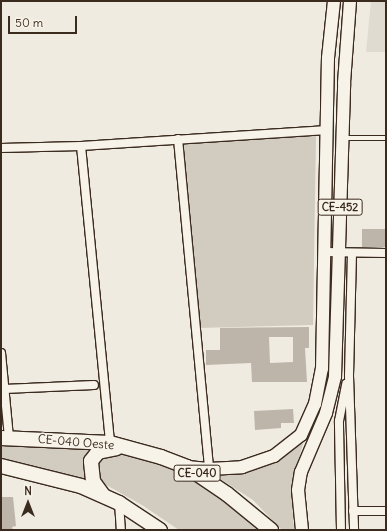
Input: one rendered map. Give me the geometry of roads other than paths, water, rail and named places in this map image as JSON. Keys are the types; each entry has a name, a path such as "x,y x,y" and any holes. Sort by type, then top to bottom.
{"highway":[{"name":"CE-040 Oeste","path":"5,438 110,443 187,467 227,494 271,530"},
{"path":"104,495 91,475 91,461 94,456 105,449 133,449"},
{"path":"1,466 81,486 104,495 160,530"}],"main road":[{"name":"CE-452","path":"187,467 209,469 242,468 274,456 301,435 315,404 322,369 328,50 334,1"},
{"name":"CE-452","path":"302,530 298,490 301,472 326,413 335,376 342,137 350,1"}],"street":[{"path":"1,148 81,146 327,130"},
{"path":"178,139 209,469"},
{"path":"81,146 110,443"},
{"path":"325,252 386,253"},
{"path":"352,252 349,376 354,530"},
{"path":"1,353 4,389 5,438"},
{"path":"341,530 339,420 349,376"},
{"path":"4,389 94,385"},
{"path":"119,503 121,530"},
{"path":"353,511 386,511"}],"lane":[{"path":"342,137 386,138"}]}
